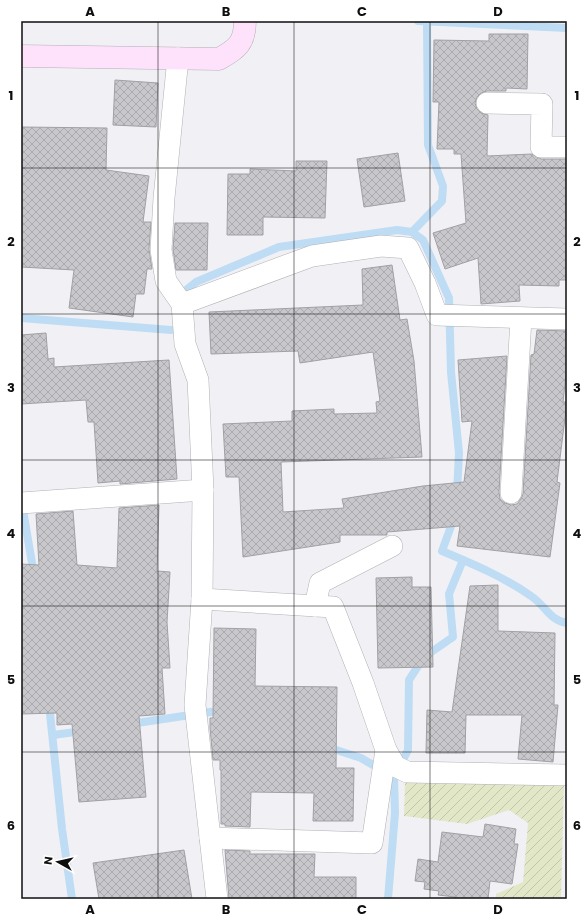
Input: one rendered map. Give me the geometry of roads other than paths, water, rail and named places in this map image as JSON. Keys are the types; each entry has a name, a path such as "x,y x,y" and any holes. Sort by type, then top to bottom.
{"street":[{"path":"21,56 219,59 236,49 245,33 244,21"},
{"path":"178,58 164,198 161,250 166,281 182,304 185,344 198,380 203,490 202,599 196,714 217,899"},
{"path":"487,102 542,104 541,147 567,147"},
{"path":"182,304 312,256 381,246 408,248 425,283 437,314 450,316 567,319"},
{"path":"511,493 521,318"},
{"path":"24,503 203,490"},
{"path":"315,606 320,583 392,546"},
{"path":"202,599 333,607 363,683 391,766 372,843 210,838"},
{"path":"391,766 567,775"}],"waterway":[{"path":"418,21 567,28"},
{"path":"412,232 442,201 443,186 428,145 427,21"},
{"path":"186,290 196,282 279,247 397,230 412,232 423,240 449,298 451,372 459,453 457,492"},
{"path":"21,318 171,330"},
{"path":"22,504 34,575"},
{"path":"454,518 442,551 477,566 521,589 536,600 556,619 567,623"},
{"path":"388,899 395,813 394,777 408,750 409,680 424,657 453,637 449,594 463,560"},
{"path":"49,704 62,829 72,899"},
{"path":"130,724 217,711 223,713"},
{"path":"53,735 83,731"},
{"path":"327,747 361,758 383,771"}]}
